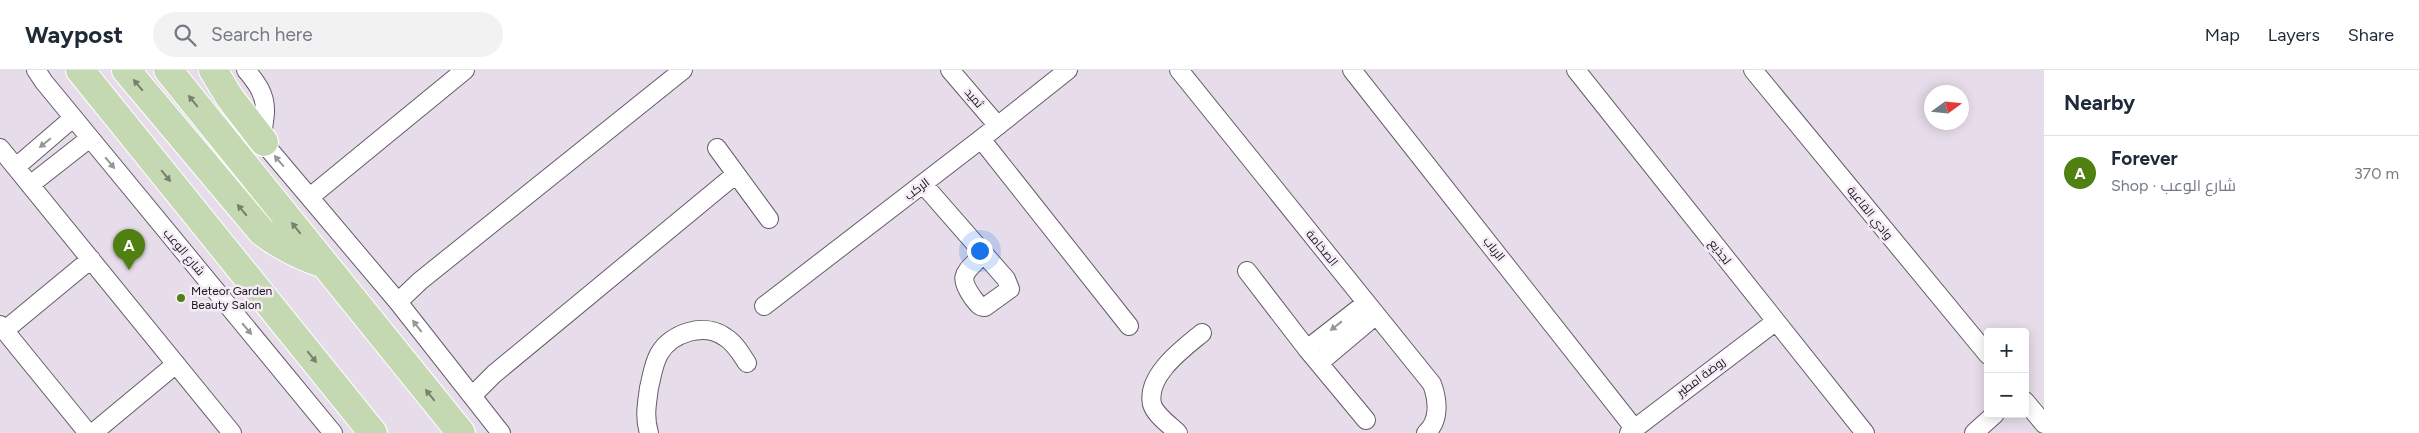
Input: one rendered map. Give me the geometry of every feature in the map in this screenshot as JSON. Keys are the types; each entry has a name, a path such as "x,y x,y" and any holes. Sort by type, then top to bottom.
{"main road":[{"path":"80,70 373,433"},
{"path":"126,70 262,232 281,246 302,257 325,264"},
{"path":"168,70 461,433"},
{"path":"214,70 230,98 264,142"}],"street":[{"name":"شارع الوعب","path":"36,70 334,433"},
{"path":"246,70 256,81 263,95 265,111 262,131 264,142 398,302 501,433"},
{"path":"310,197 465,70"},
{"path":"398,302 420,281 683,70"},
{"name":"ثميد","path":"950,70 998,126"},
{"name":"الركب","path":"764,306 982,139 1068,70"},
{"name":"الصخامة","path":"1179,70 1432,384 1437,397 1437,408 1435,418 1426,433"},
{"name":"الرباب","path":"1352,70 1631,430"},
{"name":"لجذيع","path":"1576,70 1865,433"},
{"name":"وادي القاعية","path":"1753,70 1984,350"},
{"path":"16,167 74,118"},
{"path":"30,184 90,138"},
{"path":"982,139 1129,326"},
{"path":"0,148 232,433"},
{"path":"716,148 769,219"},
{"path":"472,396 494,374 736,174"},
{"path":"923,184 984,253"},
{"path":"88,433 2,327 91,259"},
{"path":"1247,271 1306,349 1366,420"},
{"path":"1306,349 1371,309"},
{"path":"1319,363 1371,309"},
{"name":"روضة امطير","path":"1631,430 1775,322"},
{"path":"649,433 646,406 654,365 659,354 676,336 688,332 713,332 725,336 734,344 748,363"},
{"path":"1178,433 1155,409 1152,403 1153,390 1162,370 1170,360 1202,333"},
{"path":"92,433 176,364"},
{"path":"2029,406 2044,424"},
{"path":"1974,433 1991,418"}],"place":[{"name":"Forever","path":"129,270"},
{"name":"Meteor Garden Beauty Salon","path":"181,298"}]}
